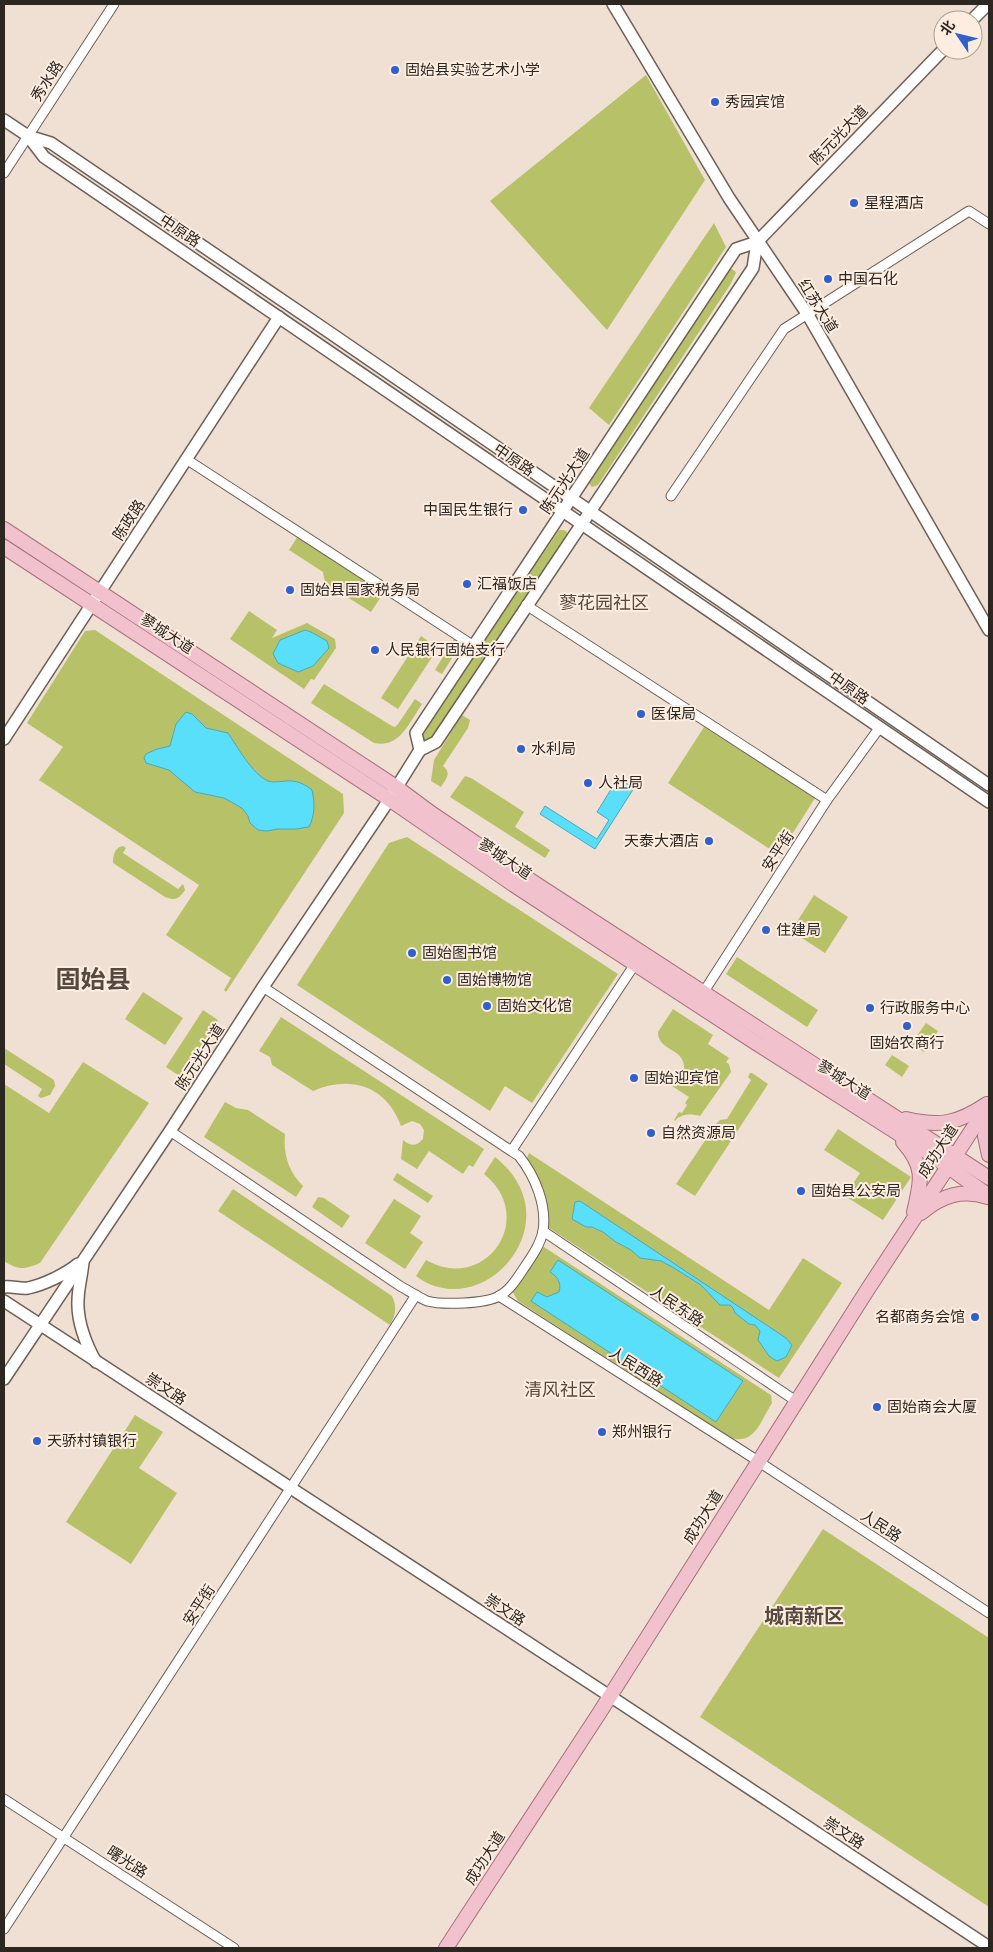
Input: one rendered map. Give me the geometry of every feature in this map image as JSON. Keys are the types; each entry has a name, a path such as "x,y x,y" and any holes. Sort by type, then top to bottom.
{"main road":[{"name":"红苏大道","path":"613,4 714,174 757,242 808,315 989,630"},
{"name":"陈元光大道","path":"420,750 416,733 736,249 757,242 933,60"},
{"name":"中原路","path":"4,120 28,136 44,157 989,802"},
{"name":"中原路","path":"28,136 51,142 353,347 571,500 989,785"},
{"name":"陈元光大道","path":"4,1379 389,800 420,750 436,742 753,268 757,242"},
{"name":"陈政路","path":"4,738 279,317"},
{"name":"蓼城大道","path":"4,529 96,598 389,800 635,964 894,1123"},
{"name":"蓼城大道","path":"4,546 96,598 396,787 431,813 703,993 894,1123 951,1160 989,1178"},
{"path":"911,1222 919,1184 919,1167 894,1123 913,1121 948,1123 963,1118 989,1103"},
{"name":"成功大道","path":"446,1948 610,1696 796,1401 989,1103"},
{"path":"989,1110 985,1136 989,1155"},
{"name":"蓼城大道","path":"951,1160 989,1196"},
{"path":"911,1222 928,1208 949,1195 963,1193 989,1196"},
{"path":"4,1287 26,1288 41,1284 70,1270 84,1260"},
{"path":"84,1260 78,1311 90,1351 96,1362"},
{"name":"崇文路","path":"4,1301 610,1696 989,1947"}],"street":[{"name":"秀水路","path":"4,173 114,4"},
{"path":"671,496 784,329 969,212 989,224"},
{"path":"186,459 474,646"},
{"path":"526,605 827,800"},
{"name":"安平街","path":"703,993 827,800 880,727"},
{"path":"512,1150 635,964"},
{"path":"170,1131 416,1296 428,1301 443,1304 476,1301 499,1296 514,1283 530,1260 543,1231 544,1219 539,1192 525,1163 512,1150 263,987"},
{"name":"人民东路","path":"543,1231 796,1401"},
{"name":"安平街","path":"4,1929 416,1296"},
{"name":"人民西路","path":"499,1296 758,1461"},
{"name":"人民路","path":"758,1461 989,1613"},
{"name":"曙光路","path":"4,1798 234,1948"}],"green space":[{"path":"646,75 705,180 607,330 490,201"},
{"path":"714,223 726,247 609,425 589,408"},
{"path":"728,267 736,273 730,285 598,485 592,487 588,482"},
{"path":"559,530 567,532 568,536 433,738 425,741 422,732"},
{"path":"298,536 384,592 371,612 325,583 323,572 289,550"},
{"path":"249,611 277,630 272,638 307,623 335,639 336,648 314,680 311,679 304,689 230,639"},
{"path":"95,630 343,794 344,813 226,992 224,990 231,978 166,935 199,885 39,780 63,747 27,723 85,631"},
{"path":"421,636 438,648 398,709 381,698"},
{"path":"454,639 461,644 442,674 435,670"},
{"path":"324,684 395,727 415,699 422,704 397,738 383,744 374,743 311,703"},
{"path":"462,715 470,720 468,728 443,766 448,774 441,787 431,781 434,760"},
{"path":"704,727 815,798 779,855 668,783"},
{"path":"465,776 524,812 515,827 550,850 545,858 450,797"},
{"path":"407,837 618,974 532,1103 505,1086 490,1111 297,985 389,843"},
{"path":"123,846 126,848 123,853 178,889 183,884 185,890 183,893 174,899 165,897 113,863 115,852"},
{"path":"814,895 848,917 825,953 791,931"},
{"path":"737,957 818,1010 807,1027 726,974"},
{"path":"143,992 183,1018 165,1045 125,1019"},
{"path":"673,1009 713,1035 708,1044 729,1058 726,1062 729,1064 731,1072 700,1116 683,1115 675,1121 679,1112 682,1113 687,1105 685,1103 689,1097 672,1086 683,1077 684,1067 679,1055 659,1039 658,1032"},
{"path":"203,1010 218,1020 181,1077 166,1067"},
{"path":"281,1017 484,1149 473,1167 469,1165 463,1174 429,1151 417,1169 401,1159 403,1140 413,1145 423,1139 424,1130 420,1124 412,1121 401,1126 386,1101 365,1087 353,1084 340,1084 313,1091 272,1065 270,1057 259,1051"},
{"path":"926,1023 938,1031 924,1052 911,1044"},
{"path":"4,1048 54,1080 55,1086 50,1095 41,1098 38,1096 42,1089 4,1064"},
{"path":"892,1055 909,1066 902,1077 885,1065"},
{"path":"83,1062 149,1103 40,1263 25,1268 13,1266 4,1261 4,1084 49,1113"},
{"path":"750,1073 768,1084 695,1196 676,1184 716,1124 720,1120 727,1119 751,1080 748,1077"},
{"path":"225,1102 236,1108 248,1110 285,1134 285,1149 288,1163 294,1175 303,1186 296,1197 204,1137"},
{"path":"838,1129 911,1177 883,1220 845,1196 860,1173 824,1150"},
{"path":"529,1153 769,1310 803,1258 842,1283 779,1378 543,1224 544,1219 525,1163"},
{"path":"495,1157 518,1183 526,1210 523,1236 511,1259 491,1277 468,1288 442,1288 416,1276 426,1260 448,1268 468,1267 485,1259 498,1246 505,1229 506,1210 499,1191 484,1174"},
{"path":"397,1173 433,1196 428,1203 393,1180"},
{"path":"233,1189 392,1296 395,1310 390,1325 218,1211"},
{"path":"318,1197 324,1198 350,1216 342,1228 312,1207"},
{"path":"394,1199 421,1216 410,1233 423,1242 405,1269 365,1243"},
{"path":"544,1247 771,1395 772,1403 756,1430 746,1438 731,1438 518,1301 512,1291 541,1248"},
{"path":"135,1415 163,1432 139,1468 177,1493 131,1564 66,1522"},
{"path":"823,1529 989,1638 989,1907 700,1717"}],"water":[{"path":"305,630 327,641 329,648 313,666 298,672 278,663 273,654 280,640"},
{"path":"186,712 192,714 206,728 228,733 245,759 256,772 268,781 297,782 312,790 314,809 309,827 267,831 258,830 250,823 243,809 235,804 224,798 195,792 169,770 146,763 144,758 146,754 170,746 176,724"},
{"path":"618,778 634,788 595,849 540,814 545,806 597,839 609,820 597,812"},
{"path":"580,1201 786,1338 792,1345 786,1357 777,1361 769,1356 758,1340 760,1331 755,1325 749,1324 735,1313 730,1305 720,1305 701,1285 661,1261 640,1258 603,1232 592,1227 586,1227 572,1219 575,1202"},
{"path":"558,1260 743,1381 716,1422 531,1301 537,1292 547,1297 559,1292 558,1280 550,1272"}],"place":[{"name":"固始县实验艺术小学","path":"395,70"},
{"name":"秀园宾馆","path":"715,102"},
{"name":"星程酒店","path":"854,203"},
{"name":"中国石化","path":"828,279"},
{"name":"中国民生银行","path":"523,510"},
{"name":"汇福饭店","path":"467,584"},
{"name":"固始县国家税务局","path":"290,590"},
{"name":"人民银行固始支行","path":"375,650"},
{"name":"医保局","path":"641,714"},
{"name":"水利局","path":"521,749"},
{"name":"人社局","path":"588,783"},
{"name":"天泰大酒店","path":"709,841"},
{"name":"住建局","path":"766,930"},
{"name":"固始图书馆","path":"412,953"},
{"name":"固始博物馆","path":"447,980"},
{"name":"固始文化馆","path":"487,1006"},
{"name":"行政服务中心","path":"870,1008"},
{"name":"固始农商行","path":"907,1026"},
{"name":"固始迎宾馆","path":"634,1078"},
{"name":"自然资源局","path":"651,1133"},
{"name":"固始县公安局","path":"801,1191"},
{"name":"名都商务会馆","path":"975,1317"},
{"name":"固始商会大厦","path":"877,1407"},
{"name":"郑州银行","path":"602,1432"},
{"name":"天骄村镇银行","path":"37,1441"}],"district":[{"name":"蓼花园社区","path":"604,603"},
{"name":"固始县","path":"93,979"},
{"name":"清风社区","path":"560,1390"},
{"name":"城南新区","path":"804,1616"}]}
